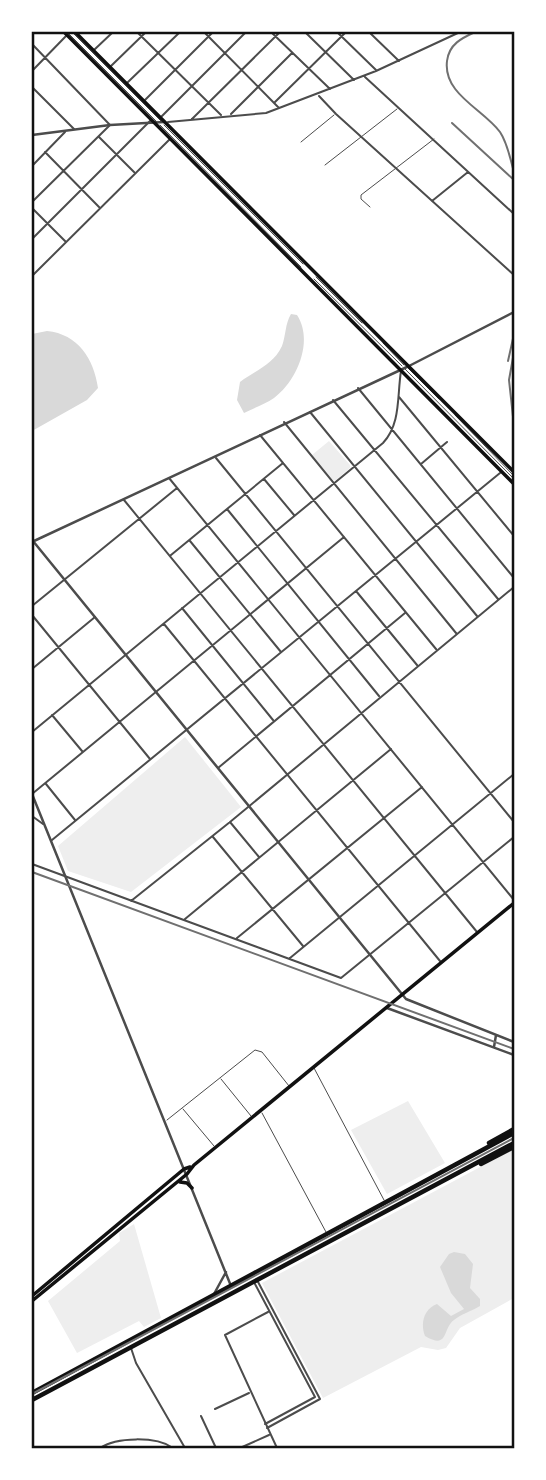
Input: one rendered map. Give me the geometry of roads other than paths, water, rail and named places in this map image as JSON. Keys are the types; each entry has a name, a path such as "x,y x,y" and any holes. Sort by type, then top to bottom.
{"highway":[{"path":"484,1149 488,1144 514,1131"},
{"path":"32,1392 514,1131"},
{"path":"32,1400 514,1145"},
{"path":"342,1226 357,1226"},
{"path":"225,1289 245,1286"},
{"path":"85,1371 104,1354"}],"main road":[{"path":"72,32 144,100 156,120 164,122 405,367 502,471 514,477"},
{"path":"72,32 286,257 497,453 514,477"},
{"path":"490,458 497,453"},
{"path":"32,1296 514,902"},
{"path":"32,1301 177,1182 185,1172"},
{"path":"177,1182 187,1183 192,1188"}],"street":[{"path":"32,71 72,32"},
{"path":"94,50 113,32"},
{"path":"137,32 222,116"},
{"path":"110,66 146,32"},
{"path":"127,83 180,32"},
{"path":"204,32 279,108"},
{"path":"144,100 213,32"},
{"path":"32,239 246,32"},
{"path":"271,32 330,90"},
{"path":"192,119 280,32"},
{"path":"304,32 354,80"},
{"path":"337,32 376,71"},
{"path":"274,103 346,32"},
{"path":"369,32 399,61"},
{"path":"164,122 266,113 376,71 460,32"},
{"path":"32,44 110,125"},
{"path":"230,115 292,53"},
{"path":"364,76 514,214"},
{"path":"32,87 75,130"},
{"path":"318,94 336,114 514,275"},
{"path":"32,135 156,120"},
{"path":"32,202 110,125"},
{"path":"32,166 66,131"},
{"path":"99,138 135,173"},
{"path":"32,276 171,139"},
{"path":"45,152 100,208"},
{"path":"432,201 469,172"},
{"path":"32,208 65,242"},
{"path":"514,312 405,367 32,542 403,995 413,1003 514,1042"},
{"path":"32,732 375,450 393,430 405,367"},
{"path":"358,388 514,578"},
{"path":"398,396 514,536"},
{"path":"333,400 498,600"},
{"path":"309,411 478,617"},
{"path":"284,422 457,634"},
{"path":"260,435 437,650"},
{"path":"420,465 447,442"},
{"path":"214,456 514,822"},
{"path":"171,556 283,463"},
{"path":"51,841 502,471"},
{"path":"169,477 514,902"},
{"path":"264,478 295,516"},
{"path":"32,606 177,488"},
{"path":"123,499 479,933"},
{"path":"227,509 380,697"},
{"path":"232,1286 32,796 344,537"},
{"path":"189,540 281,652"},
{"path":"131,901 514,587"},
{"path":"356,591 418,666"},
{"path":"182,608 274,721"},
{"path":"218,768 406,613"},
{"path":"32,615 150,760"},
{"path":"32,669 95,617"},
{"path":"163,623 442,963"},
{"path":"52,715 82,752"},
{"path":"184,920 391,749"},
{"path":"290,958 514,774"},
{"path":"45,783 76,821"},
{"path":"236,939 422,787"},
{"path":"32,816 44,825"},
{"path":"230,822 260,858"},
{"path":"212,836 304,947"},
{"path":"32,864 290,958 337,978 345,977 514,837"},
{"path":"387,1008 514,1055"},
{"path":"494,1047 496,1035"},
{"path":"212,1296 226,1272"},
{"path":"255,1281 320,1399 267,1428"},
{"path":"272,1310 225,1335 276,1448"},
{"path":"265,1424 315,1397 283,1331"},
{"path":"130,1347 135,1361 185,1448"},
{"path":"215,1409 251,1392"},
{"path":"201,1416 216,1448"},
{"path":"240,1448 270,1434"},
{"path":"100,1448 114,1440 150,1440 173,1448"}],"lane":[{"path":"326,165 399,108"},
{"path":"301,142 336,114"},
{"path":"156,120 302,266 164,122"},
{"path":"370,207 361,195 434,139"},
{"path":"315,278 514,477"},
{"path":"165,1122 255,1050 262,1052 290,1087"},
{"path":"314,1067 385,1202"},
{"path":"220,1077 253,1118"},
{"path":"182,1108 215,1148"},
{"path":"261,1111 327,1234"}],"railway":[{"path":"475,32 461,39 450,50 447,73 458,92 500,132 514,172"},
{"path":"452,123 514,180"},
{"path":"508,361 514,334"},
{"path":"514,352 509,380 514,426"},
{"path":"32,872 514,1049"},
{"path":"32,1394 514,1138"}]}
